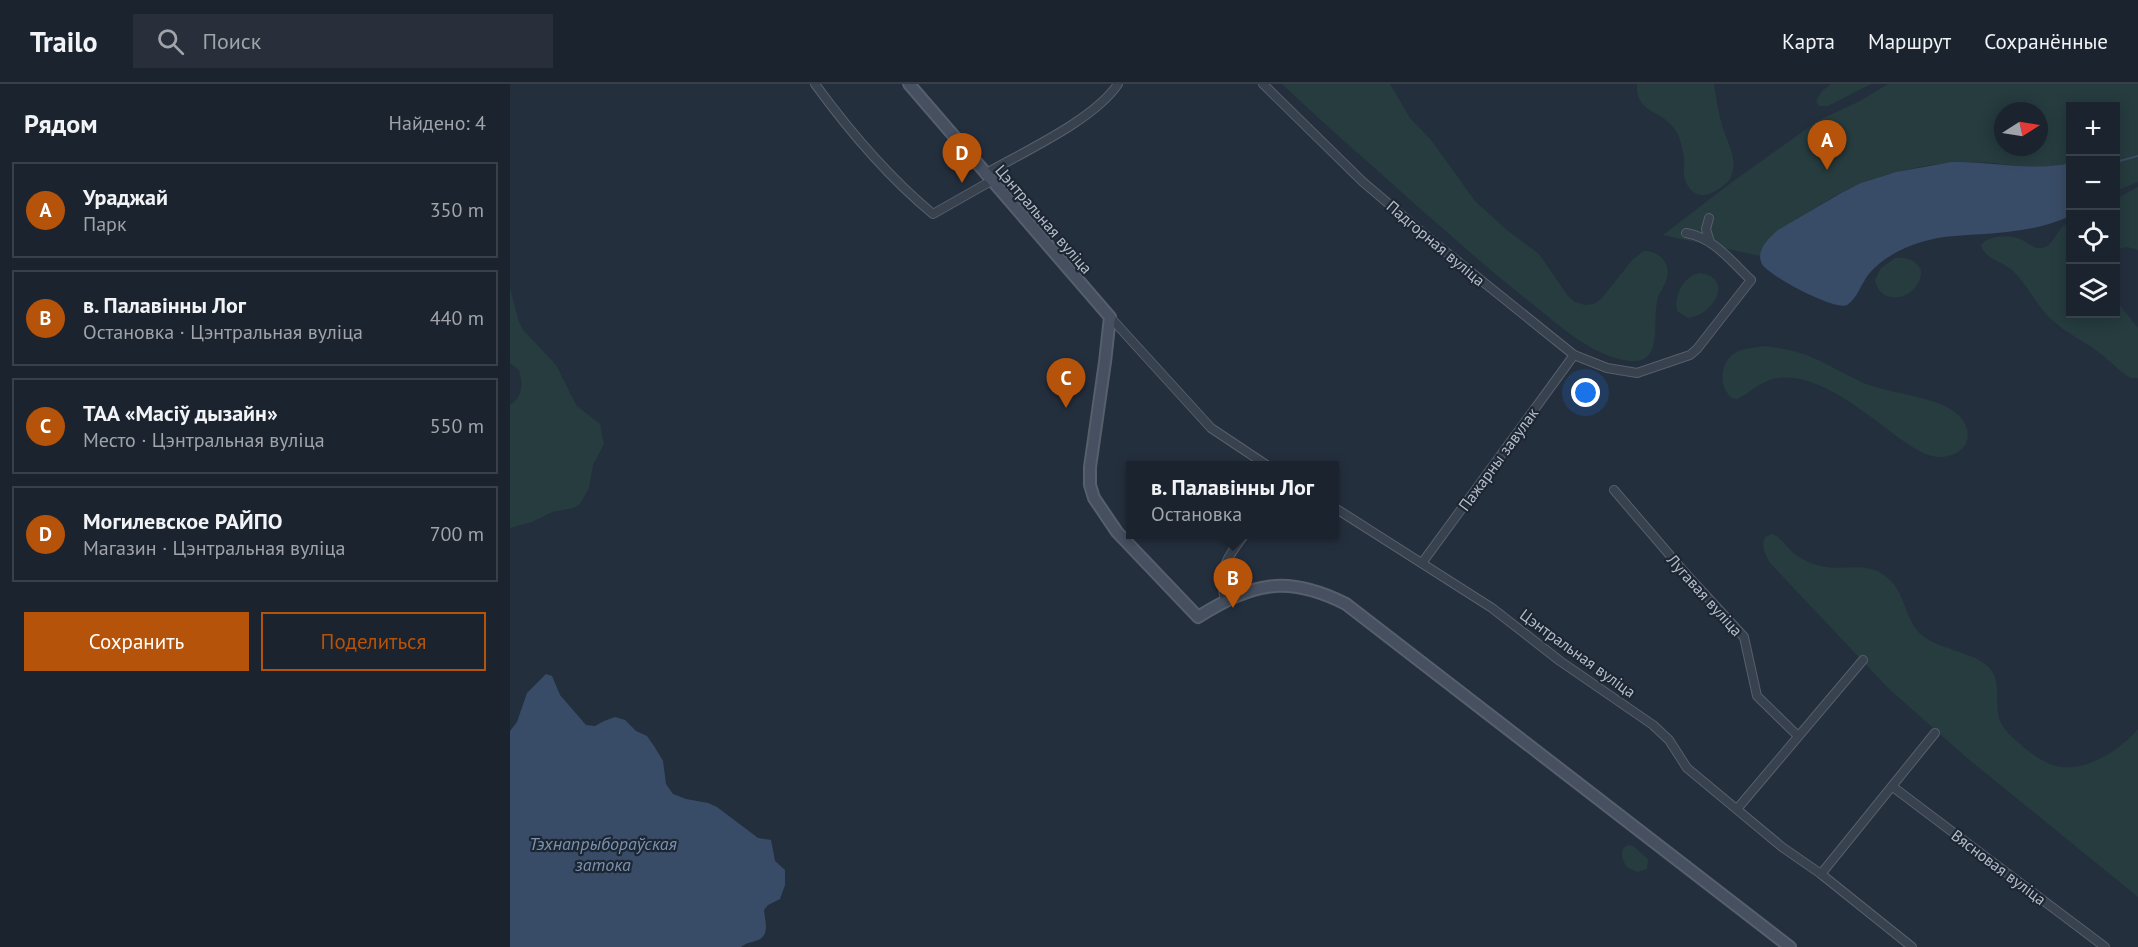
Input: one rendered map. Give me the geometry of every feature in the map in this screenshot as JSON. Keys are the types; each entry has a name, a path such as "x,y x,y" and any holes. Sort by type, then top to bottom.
{"street":[{"path":"815,84 846,126 903,190 933,214 1080,118 1108,96 1118,84"},
{"name":"Цэнтральная вуліца","path":"909,84 987,177 1211,428 1262,461"},
{"name":"Падгорная вуліца","path":"1263,84 1364,182 1436,244 1574,355 1607,368 1629,373 1649,370 1690,356 1697,349 1751,280 1711,243"},
{"path":"1710,218 1706,232 1711,243"},
{"path":"1686,233 1699,236 1711,243"},
{"path":"1110,317 1106,362 1089,467 1090,485 1094,498 1117,532 1198,617 1225,601 1265,586 1289,586 1317,591 1346,604 1790,947"},
{"name":"Пажарны завулак","path":"1422,563 1574,355"},
{"name":"Лугавая вуліца","path":"1614,490 1744,637 1757,696 1798,736"},
{"name":"Цэнтральная вуліца","path":"1339,511 1492,608 1560,661 1653,726 1669,740 1687,768 1782,847 1821,874 1912,947"},
{"path":"1225,601 1221,585 1225,564 1242,539"},
{"path":"1737,808 1863,660"},
{"path":"1821,874 1935,733"},
{"name":"Вясновая вуліца","path":"1893,787 2105,947"}],"green space":[{"path":"1282,84 1390,84 1410,118 1431,140 1475,201 1508,231 1539,254 1568,296 1575,302 1585,305 1594,304 1602,298 1633,259 1644,251 1660,256 1666,264 1667,275 1658,299 1655,335 1650,353 1644,359 1634,361 1619,359 1596,350 1574,337 1461,244"},
{"path":"1637,84 1714,84 1721,120 1734,162 1731,177 1724,185 1706,195 1692,191 1684,175 1684,157 1677,134 1668,121 1649,110 1640,100"},
{"path":"1831,84 1871,84 1828,106 1819,106 1816,101 1822,91"},
{"path":"1888,84 2138,84 2138,182 2120,189 2120,102 2066,102 2066,164 2032,167 1970,162 1938,164 1886,175 1841,193 1785,226 1767,241 1760,256 1663,235 1819,120 1860,101"},
{"path":"2138,187 2138,250 2127,247 2120,248 2120,197"},
{"path":"2065,225 2066,318 2120,318 2120,305 2138,328 2138,378 2126,375 2098,352 2054,322 2017,275 1986,254 1981,245 1994,237 2006,236 2017,238 2036,248 2044,247 2052,242"},
{"path":"1895,258 1910,260 1916,263 1921,270 1920,280 1915,288 1901,297 1885,295 1875,280 1881,268"},
{"path":"1699,273 1716,281 1717,295 1707,310 1688,318 1677,311 1678,293 1688,278"},
{"path":"510,288 523,330 556,365 576,405 600,424 604,444 593,465 589,488 580,504 510,528 510,405 520,394 521,380 519,370 510,363"},
{"path":"1763,346 1803,354 1869,385 1945,406 1962,419 1968,434 1967,441 1960,451 1946,457 1921,452 1843,398 1808,381 1790,378 1773,379 1737,399 1732,398 1724,387 1724,366 1739,351"},
{"path":"1772,534 1796,555 1811,563 1830,567 1865,568 1882,574 1890,580 1900,594 1919,632 1933,642 1971,656 1991,670 1995,676 2001,723 2006,731 2043,761 2062,767 2094,762 2114,751 2138,729 2138,897 1967,758 1888,688 1770,563 1763,544 1765,537"},
{"path":"1628,845 1633,846 1648,859 1647,869 1637,872 1627,867 1622,858 1622,852"}],"water":[{"path":"1952,162 2026,166 2066,164 2066,218 2028,229 1942,237 1907,247 1885,259 1876,267 1865,279 1854,299 1847,305 1830,303 1817,298 1777,276 1762,264 1760,254 1762,249 1778,230 1861,183 1896,172"},
{"name":"Тэхнапрыбораўская затока","path":"546,674 552,676 560,695 586,725 595,726 615,717 625,720 636,731 647,736 663,761 666,784 673,794 717,807 758,838 771,840 775,861 785,870 785,885 780,899 768,905 764,910 766,928 760,939 741,947 510,947 510,731 517,722 527,693"}],"waterway":[{"path":"2120,161 2138,156"}],"place":[{"name":"Ураджай","path":"1827,170"},
{"name":"Могилевское РАЙПО","path":"962,183"},
{"name":"ТАА «Масіў дызайн»","path":"1066,408"},
{"name":"в. Палавінны Лог","path":"1233,608"}]}
